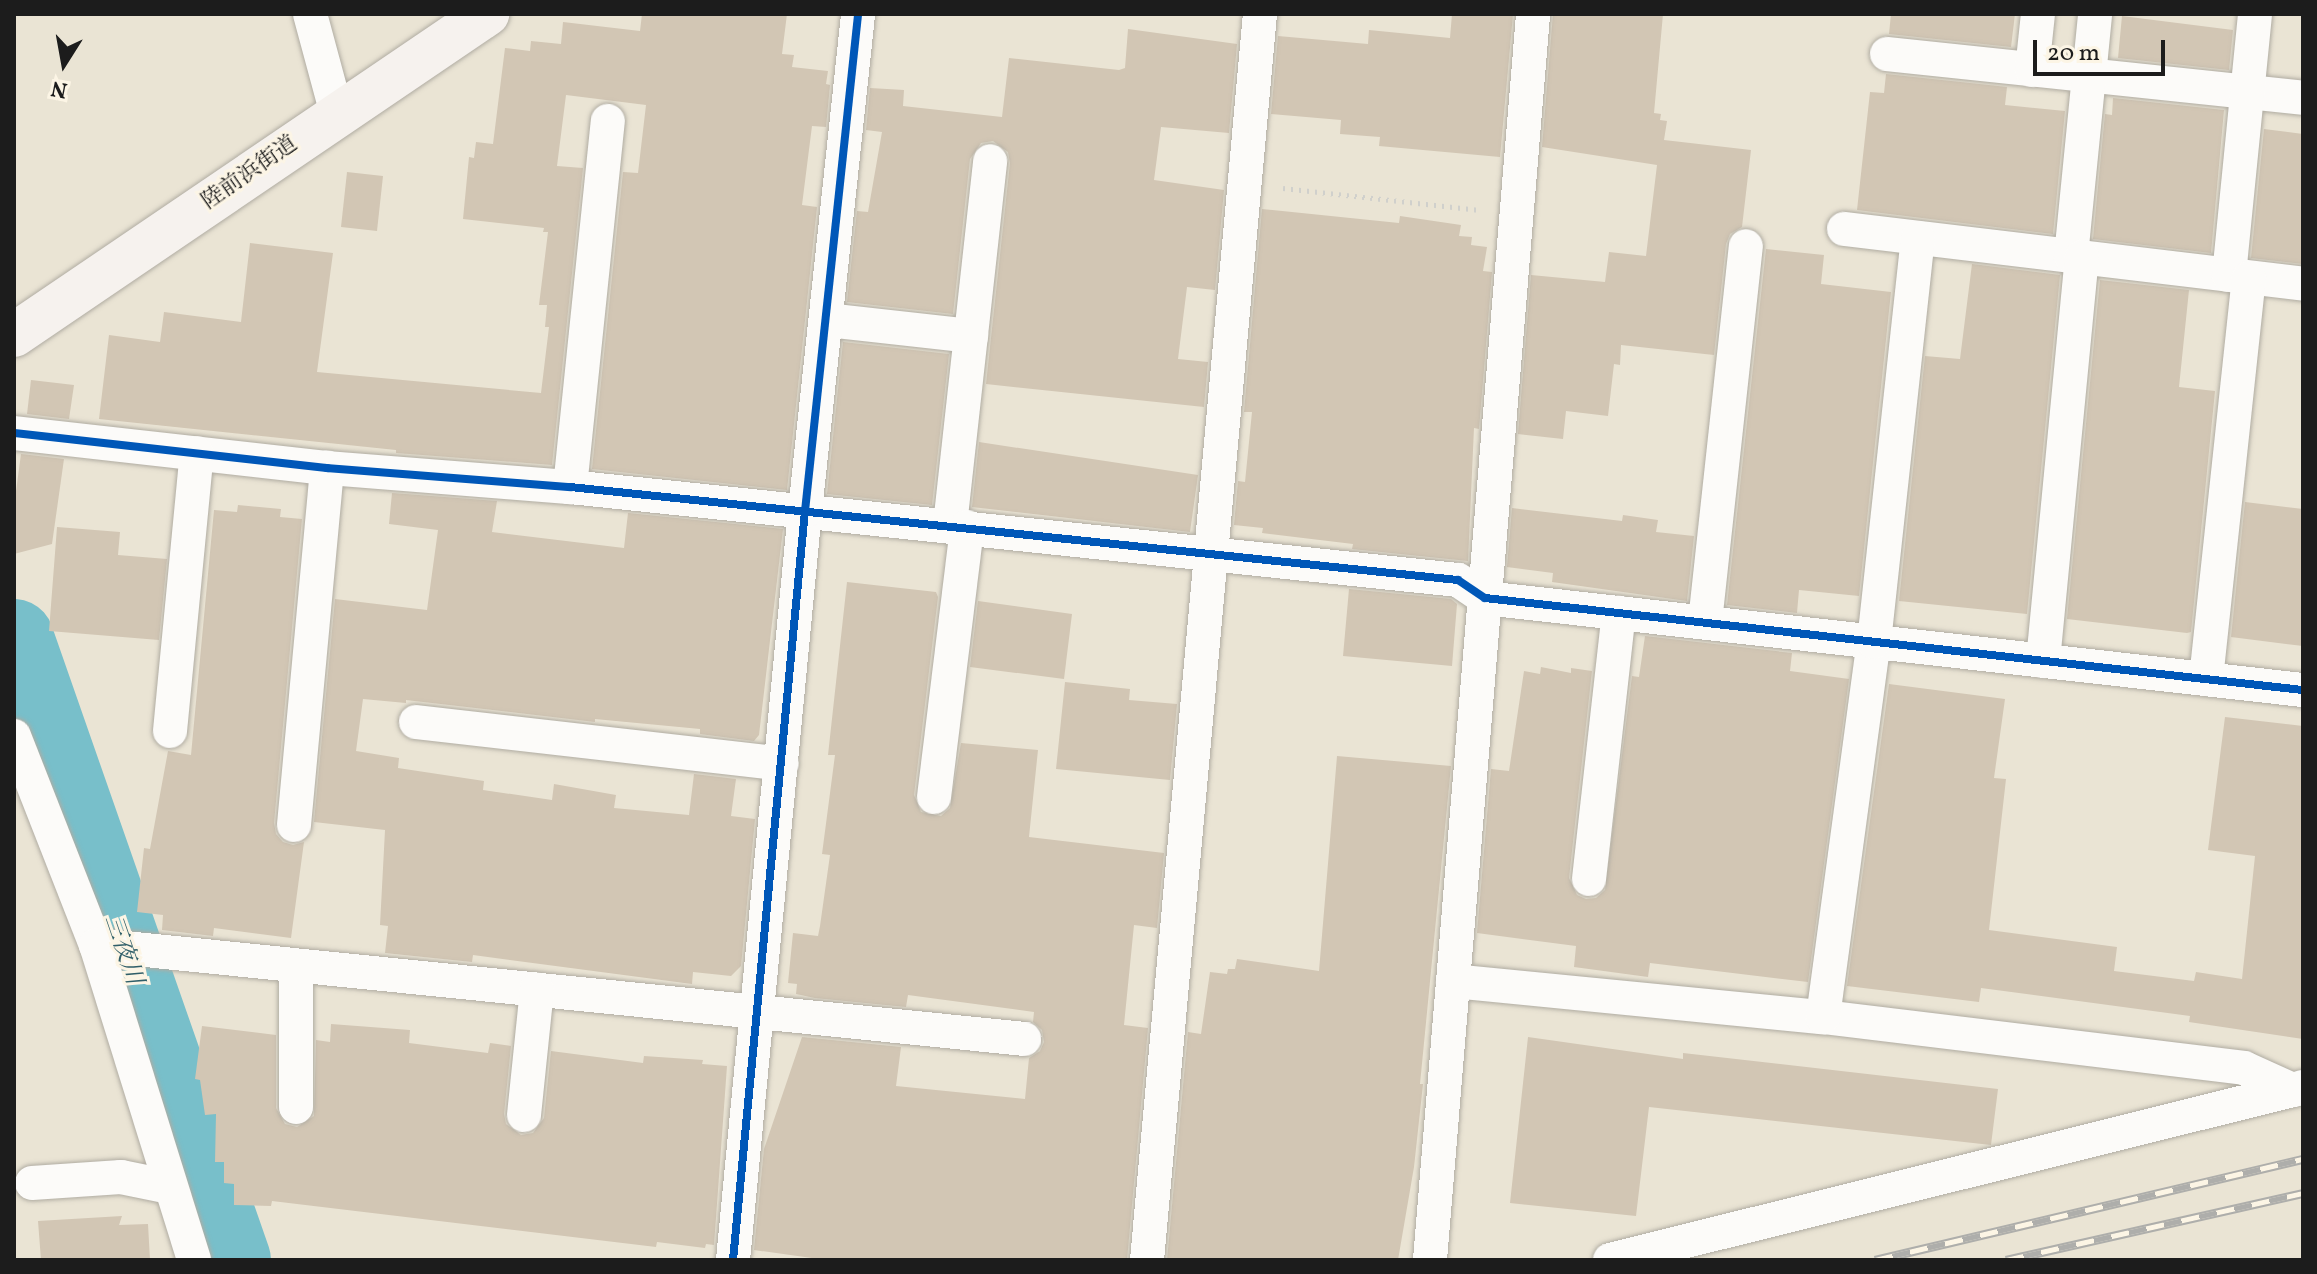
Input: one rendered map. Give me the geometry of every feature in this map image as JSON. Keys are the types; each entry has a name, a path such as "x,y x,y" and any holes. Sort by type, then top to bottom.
{"street":[{"path":"310,14 337,114"},
{"name":"陸前浜街道","path":"14,335 487,14"},
{"path":"733,1260 805,511 858,14"},
{"path":"1147,1260 1260,14"},
{"path":"1430,1260 1533,14"},
{"path":"2032,70 2038,14"},
{"path":"2043,661 2095,14"},
{"path":"2206,679 2239,277 2247,92 2255,14"},
{"path":"1887,54 2303,98"},
{"path":"570,487 608,121"},
{"path":"934,797 971,336 990,161"},
{"path":"1844,229 2303,284"},
{"path":"1823,1017 1874,642 1918,238"},
{"path":"1705,622 1746,246"},
{"path":"827,320 971,336"},
{"path":"14,433 327,468 570,487 1458,580 1485,598 2303,690"},
{"path":"170,731 197,453"},
{"path":"294,825 327,468"},
{"path":"1589,879 1619,613"},
{"path":"416,722 782,764"},
{"path":"14,736 96,945 194,1260"},
{"path":"96,945 1024,1039"},
{"path":"296,966 296,1107"},
{"path":"1453,981 1823,1017 2244,1068 2298,1089"},
{"path":"524,1115 537,990"},
{"path":"1610,1260 2298,1089"},
{"path":"32,1183 121,1177 170,1187"}],"path":[{"path":"1245,183 1516,214"}],"building":[{"path":"642,14 787,14 782,54 794,55 792,67 828,71 826,84 830,85 826,127 812,126 802,205 817,207 787,490 592,469 623,172 638,173 646,105 566,95 557,166 583,168 552,465 396,453 396,450 99,419 109,335 160,342 164,312 241,322 250,243 333,253 317,372 541,393 549,327 545,327 547,305 539,305 548,232 543,232 544,228 463,219 469,157 474,158 476,142 493,144 505,48 530,51 531,41 561,44 563,22 640,31"},
{"path":"1452,14 1513,14 1500,157 1379,146 1380,137 1340,134 1341,120 1271,114 1278,36 1368,44 1369,30 1450,38"},
{"path":"1553,14 1663,14 1654,113 1661,114 1660,120 1667,121 1664,140 1751,150 1742,227 1730,234 1726,244 1714,355 1621,345 1620,365 1614,364 1608,416 1566,411 1563,439 1518,434 1531,275 1605,282 1609,252 1646,256 1657,165 1542,147"},
{"path":"1891,14 2015,14 2011,47 1889,34"},
{"path":"2122,16 2233,30 2229,70 2118,58"},
{"path":"1128,29 1237,44 1229,133 1161,127 1154,180 1224,190 1215,290 1187,287 1178,359 1208,362 1204,407 986,384 1010,163 1008,152 993,141 981,143 970,159 953,314 847,302 857,211 868,212 882,132 866,130 870,88 904,90 903,106 1002,117 1009,58 1119,70 1125,68"},
{"path":"1886,74 2007,87 2005,105 2065,111 2053,234 1857,210 1870,92 1884,93"},
{"path":"2113,98 2224,110 2211,253 2093,239 2105,114 2112,115"},
{"path":"2264,129 2303,134 2303,264 2251,258"},
{"path":"347,172 383,176 377,231 341,227"},
{"path":"1262,209 1399,223 1400,216 1461,225 1459,236 1472,237 1471,245 1487,247 1483,271 1492,272 1479,429 1474,428 1468,561 1352,549 1353,544 1262,533 1263,528 1234,525 1238,481 1245,482 1252,412 1244,412"},
{"path":"1766,249 1824,255 1821,284 1891,292 1859,596 1799,590 1797,613 1727,605"},
{"path":"1972,264 2060,275 2027,614 1899,601 1925,356 1960,359"},
{"path":"2100,280 2189,290 2179,387 2215,391 2191,632 2067,619"},
{"path":"843,342 949,354 932,505 827,494"},
{"path":"31,380 74,385 69,419 27,414"},
{"path":"979,442 1198,475 1190,532 972,507"},
{"path":"21,454 64,459 52,544 14,554 14,506"},
{"path":"392,493 497,501 492,532 624,548 628,513 783,529 759,735 754,741 700,734 700,729 595,719 595,722 406,700 406,703 363,699 356,751 399,758 398,768 484,781 483,790 552,800 554,784 616,795 614,808 689,815 694,774 736,779 731,816 755,819 741,966 731,976 693,972 692,984 473,955 472,962 385,953 388,926 380,925 385,830 314,822 335,599 427,610 438,530 389,524"},
{"path":"2245,502 2303,509 2303,646 2231,637"},
{"path":"238,505 281,509 280,517 302,519 274,823 276,834 283,842 293,845 304,842 291,938 214,928 213,936 162,930 163,915 137,912 144,848 150,849 168,751 191,755 214,510 237,512"},
{"path":"1512,508 1622,521 1623,515 1658,520 1656,532 1694,536 1687,601 1552,582 1553,573 1507,567"},
{"path":"57,527 120,532 118,555 167,559 159,640 49,631"},
{"path":"847,582 936,592 938,597 914,795 921,812 941,816 950,808 961,743 1038,750 1029,837 1164,853 1157,928 1134,925 1124,1025 1148,1028 1127,1260 826,1260 754,1250 764,1149 802,1037 901,1047 896,1086 1025,1099 1029,1058 1040,1051 1044,1042 1042,1030 1033,1022 1034,1012 908,995 906,1007 815,998 796,994 797,984 788,983 793,933 818,936 820,926 830,855 822,854 835,755 828,755"},
{"path":"1349,589 1451,599 1457,604 1452,666 1343,656"},
{"path":"978,601 1072,614 1064,679 970,667"},
{"path":"1645,636 1792,653 1790,671 1849,679 1808,982 1650,963 1648,977 1574,967 1576,946 1477,933 1491,769 1509,771 1524,671 1540,674 1541,667 1571,673 1571,668 1592,671 1569,878 1577,895 1586,899 1596,898 1605,890 1632,676 1639,677"},
{"path":"1065,682 1130,689 1129,700 1177,704 1170,780 1056,769"},
{"path":"1889,684 2005,699 1994,778 2006,779 1989,930 2117,947 2114,971 2194,981 2196,972 2242,979 2255,856 2208,850 2225,717 2303,726 2303,1039 2189,1022 2190,1016 1981,988 1979,1002 1847,986"},
{"path":"1337,756 1451,766 1420,1084 1423,1084 1414,1167 1398,1260 1167,1260 1188,1032 1201,1034 1210,972 1227,974 1228,969 1235,969 1237,959 1319,971"},
{"path":"331,1024 410,1030 409,1043 488,1053 490,1043 511,1046 504,1114 506,1124 521,1135 533,1133 544,1118 551,1051 643,1063 644,1056 703,1060 702,1064 727,1066 714,1245 706,1244 705,1248 657,1242 656,1247 272,1201 271,1206 234,1205 234,1184 224,1183 224,1162 215,1162 216,1114 205,1115 200,1080 195,1079 202,1026 276,1035 276,1108 285,1124 297,1127 314,1116 316,1040 330,1042"},
{"path":"1528,1037 1683,1059 1683,1053 1998,1089 1991,1145 1649,1107 1636,1216 1510,1203"},
{"path":"122,1216 119,1225 148,1224 150,1260 41,1260 38,1221"}],"waterway":[{"name":"三夜川","path":"14,639 231,1260"}],"railway":[{"path":"1875,1260 2303,1159"},
{"path":"2006,1260 2303,1193"}],"cycle path":[{"path":"733,1260 805,511 858,14"},
{"path":"14,433 327,468 570,487 1458,580 1485,598 2303,690"}]}
